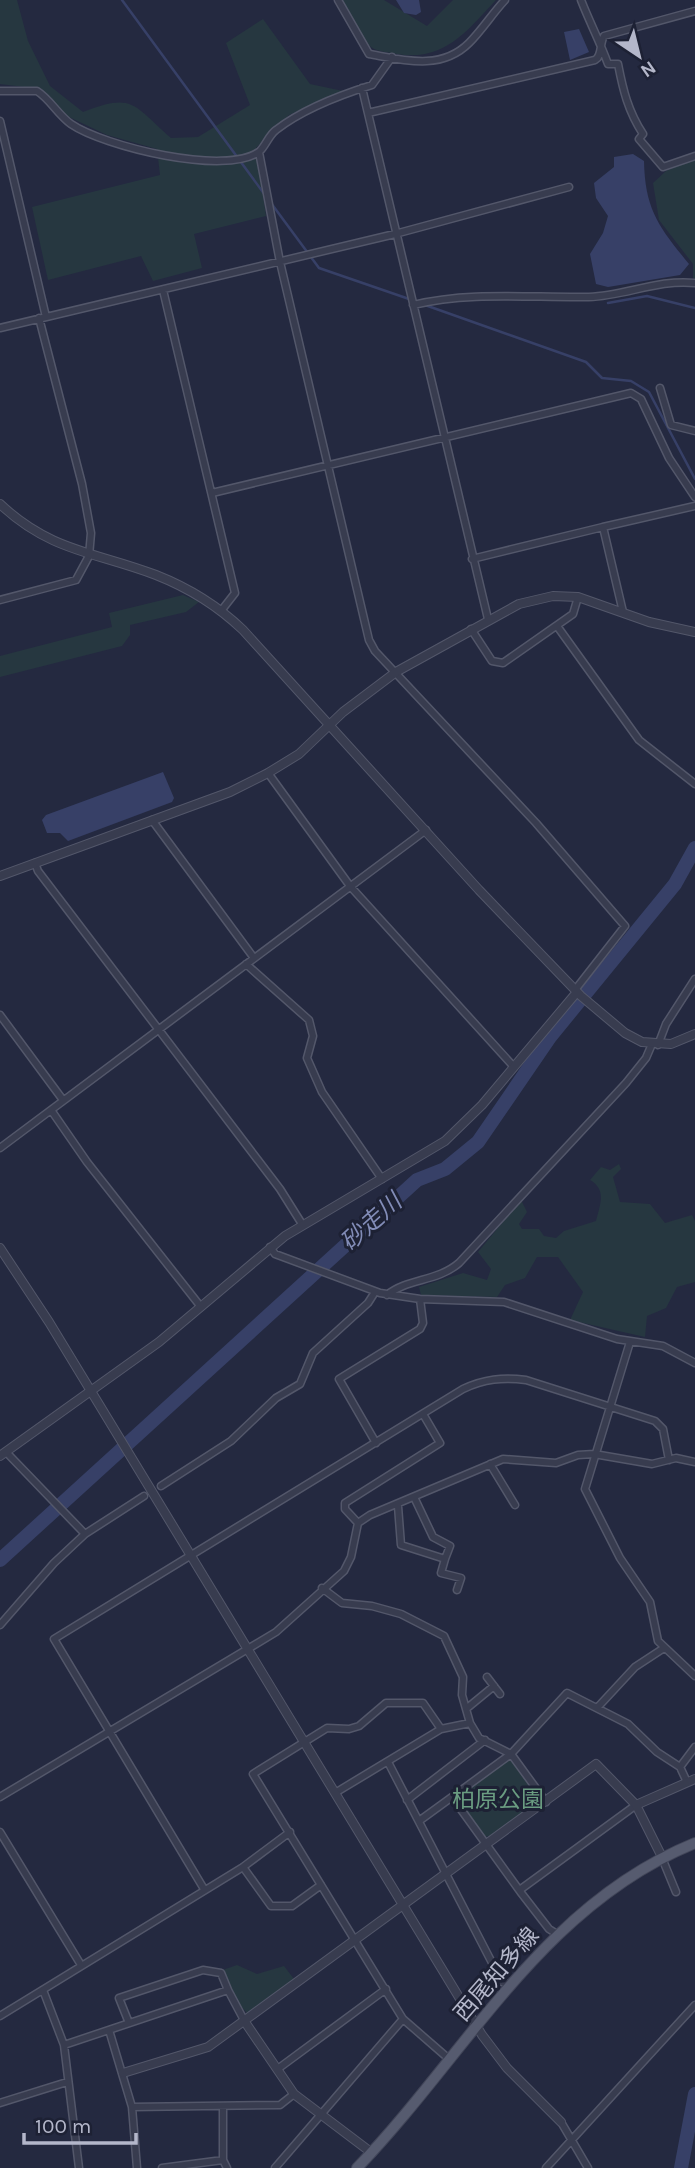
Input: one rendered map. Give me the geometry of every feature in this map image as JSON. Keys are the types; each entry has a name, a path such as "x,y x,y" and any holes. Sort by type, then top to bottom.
{"main road":[{"name":"西尾知多線","path":"357,2168 557,1934 606,1891 662,1857 695,1843"}],"street":[{"path":"338,0 369,54 421,62 447,58 469,44 505,0"},
{"path":"368,113 595,60 600,54 600,42 581,0"},
{"path":"600,42 604,36 695,11"},
{"path":"600,42 604,44 608,64 618,64 621,88 631,116 643,134 639,139 663,167 695,156"},
{"path":"0,90 37,91 72,125 103,139 149,152 209,162 259,152 276,130 372,85 392,57"},
{"path":"362,88 488,619"},
{"path":"0,121 91,534 89,556 76,580 0,600"},
{"path":"85,1534 4,1455 92,1392 302,1224 445,1141 580,994 625,926 536,823 369,640 279,261 259,152"},
{"path":"0,328 396,234 569,187"},
{"path":"413,305 444,298 590,297 664,282 695,283"},
{"path":"163,290 235,593 221,611"},
{"path":"660,388 669,426 695,431"},
{"path":"212,493 635,394 641,399 681,478 695,497"},
{"path":"0,504 38,533 89,556 170,580 221,611 331,724 544,960 580,994 625,1033 655,1045 680,1042 695,1034"},
{"path":"472,559 695,506"},
{"path":"603,527 624,612"},
{"path":"0,876 230,792 268,774 299,754 331,724 396,672 488,619 532,600 553,596 578,597 649,622 695,632"},
{"path":"471,629 488,657 499,664 507,662 575,612 578,597"},
{"path":"557,626 639,740 695,784"},
{"path":"268,774 350,886 514,1067"},
{"path":"152,820 254,958"},
{"path":"0,1148 426,830"},
{"path":"35,863 38,871 280,1189 302,1224"},
{"path":"246,964 309,1020 313,1036 307,1058 322,1092 382,1179"},
{"path":"387,1295 402,1287 439,1277 458,1264 626,1083 655,1045 695,978"},
{"path":"0,1015 64,1100"},
{"path":"51,1110 87,1162 201,1307"},
{"path":"270,1247 275,1254 375,1292 420,1299 504,1302 630,1342 663,1346 695,1363"},
{"path":"0,1248 92,1392 478,2025 507,2068 561,2122 588,2168"},
{"path":"160,1486 231,1441 276,1398 300,1384 313,1353 368,1303 375,1292"},
{"path":"376,1443 339,1379 420,1329 423,1323 420,1299"},
{"path":"630,1342 585,1481 587,1495 620,1558 650,1602 657,1637 664,1648 695,1676"},
{"path":"204,1889 54,1639 472,1384 510,1378 656,1421 663,1429 669,1460"},
{"path":"358,1523 345,1509 345,1503 440,1443 423,1414"},
{"path":"358,1523 503,1459 555,1463 578,1455 594,1454 652,1464 676,1458 695,1462"},
{"path":"490,1464 515,1505"},
{"path":"0,1625 54,1563 85,1534 144,1496"},
{"path":"414,1497 433,1536 450,1546 441,1573 461,1578 457,1590"},
{"path":"398,1506 401,1545 445,1559"},
{"path":"0,1797 281,1628 322,1588 336,1579 348,1564 358,1523"},
{"path":"322,1588 342,1603 372,1606 401,1614 444,1636 463,1677 462,1695 474,1733 511,1754 546,1802"},
{"path":"597,1708 635,1667 664,1648"},
{"path":"487,1677 500,1694"},
{"path":"466,1709 494,1686"},
{"path":"419,1821 511,1754 567,1693 628,1724 657,1752 680,1767 691,1781 636,1805 521,1889"},
{"path":"441,1729 425,1704 391,1702 380,1705 354,1728 327,1728 253,1774 403,2019 449,2059"},
{"path":"335,1793 441,1729 470,1723"},
{"path":"407,1800 485,1740"},
{"path":"680,1767 695,1747"},
{"path":"388,1762 502,1982 512,1985"},
{"path":"123,2073 208,2047 596,1764 636,1805 676,1892"},
{"path":"452,1797 549,1929 557,1934"},
{"path":"0,1832 81,1965"},
{"path":"0,2016 243,1867 290,1832"},
{"path":"243,1867 271,1906 292,1906 321,1885"},
{"path":"129,2023 119,1998 203,1970 221,1973 245,2022 279,2067 294,2094 372,2153"},
{"path":"279,2067 386,1989"},
{"path":"43,1990 64,2045 79,2168"},
{"path":"64,2045 229,1990"},
{"path":"546,2168 695,2005"},
{"path":"275,2168 403,2019"},
{"path":"109,2030 132,2108 137,2168"},
{"path":"0,2102 67,2082"},
{"path":"132,2108 280,2105 294,2094"},
{"path":"223,2107 223,2160 227,2168"},
{"path":"162,2168 223,2160"}],"green space":[{"path":"0,0 17,0 28,41 50,86 83,112 113,103 132,105 171,138 198,137 250,105 226,43 263,19 310,84 343,91 289,115 256,148 266,216 194,234 202,268 153,281 141,256 48,280 32,207 160,175 157,149 107,135 67,116 40,89 0,84"},
{"path":"343,0 384,0 427,26 453,0 496,0 453,42 441,49 414,55 383,52 371,47 359,31"},
{"path":"695,158 693,278 693,264 659,220 653,183 666,171"},
{"path":"183,595 199,602 186,612 130,625 130,635 122,646 0,677 0,656 112,627 109,613"},
{"path":"619,1164 621,1169 613,1177 620,1202 650,1204 665,1223 692,1215 695,1221 695,1282 677,1287 666,1308 647,1316 645,1337 570,1320 583,1292 558,1257 537,1257 525,1278 505,1285 497,1297 421,1295 419,1287 463,1273 487,1280 491,1269 478,1252 521,1200 527,1212 519,1224 522,1229 539,1229 544,1236 556,1238 564,1231 596,1221 600,1193 599,1188 590,1180 601,1167 610,1170"},
{"name":"柏原公園","path":"511,1757 541,1799 493,1837 484,1836 452,1797"},
{"path":"237,1965 257,1974 284,1966 294,1979 247,2013 225,1989 217,1972"}],"water":[{"path":"396,0 419,0 421,12 416,15 404,13"},
{"path":"579,29 589,52 570,60 564,32"},
{"path":"633,154 644,161 647,193 656,217 689,264 680,275 608,287 596,284 590,254 603,233 608,216 596,198 594,183 614,167 614,157"},
{"path":"163,772 174,798 172,802 68,841 60,833 47,833 42,820 46,815"}],"waterway":[{"path":"122,0 265,195"},
{"path":"271,203 319,268 412,300"},
{"path":"608,303 647,296 695,308"},
{"path":"425,305 586,362 602,378 631,381 649,392 695,479"},
{"name":"砂走川","path":"0,1560 417,1180 445,1169 478,1142 550,1037 675,884 695,848"},
{"path":"681,2168 695,2094"}]}
